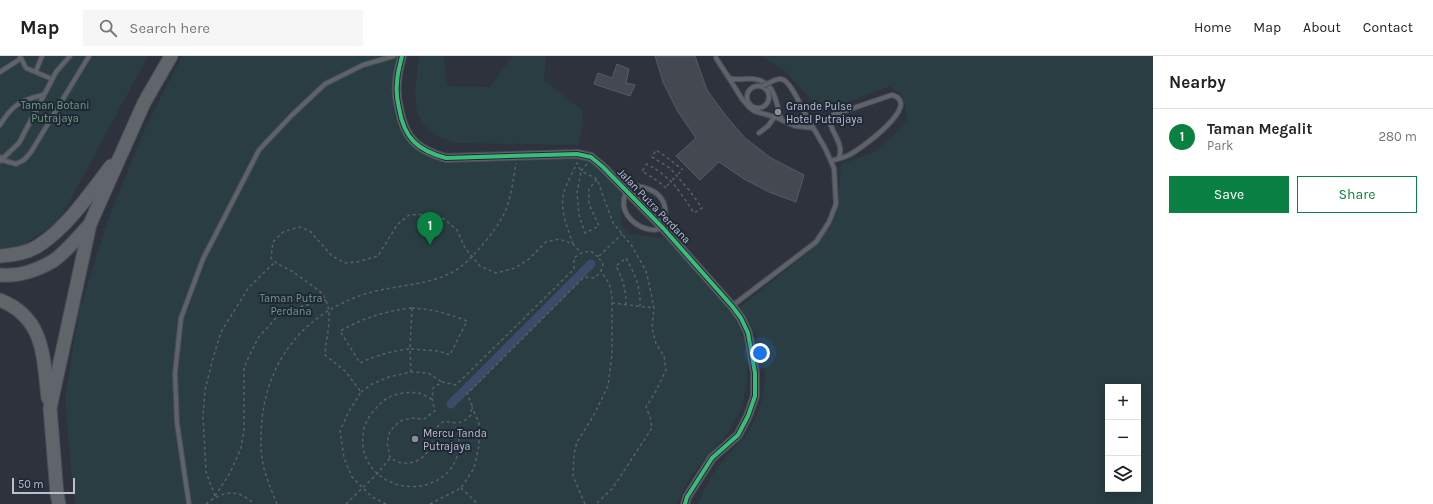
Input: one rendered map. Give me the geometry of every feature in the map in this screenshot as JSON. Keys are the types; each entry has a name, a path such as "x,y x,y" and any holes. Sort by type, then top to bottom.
{"main road":[{"path":"50,408 90,224 144,103 171,56"},
{"path":"0,256 15,255 28,251 40,245 55,233 76,210 122,152"},
{"path":"0,275 34,270 53,261 90,224"},
{"path":"0,300 11,304 20,312 36,330 41,344 50,408 59,504"}],"street":[{"path":"402,56 396,84 400,117 407,135 426,151 446,158 577,154 591,157"},
{"name":"Jalan Putra Perdana","path":"591,157 627,190 687,254 732,306 741,318 748,334 755,373 755,396 748,416 738,435 712,458 687,497 685,504"}],"lane":[{"path":"36,72 42,56"},
{"path":"70,56 56,72 19,143 1,159 16,164 24,160 32,152 89,56"},
{"path":"189,504 177,423 175,373 181,318 202,259 259,150 292,115 325,84 363,65 394,56"},
{"path":"0,72 20,57 26,68 52,79"},
{"path":"716,58 749,107 754,111 775,117 795,126 813,128"},
{"path":"729,78 738,80 754,79 768,86 774,93 782,120"},
{"path":"732,306 816,242 829,222 836,204 834,168 825,148 790,86 780,78 763,86 757,85 752,88 748,92 747,98 749,104 754,108 760,109 769,102 770,96 768,90 763,86"},
{"path":"0,125 8,112 25,99 43,95"},
{"path":"831,161 849,155 872,139 891,123 900,106 899,100 896,97 892,96 830,116 834,134 841,149 839,158"},
{"path":"759,133 768,126 779,112"},
{"path":"637,186 649,188 659,195 665,206 666,217 663,228 654,230 640,226 630,220 625,212 623,200 627,190 637,186"}],"path":[{"path":"670,182 666,187 642,171 646,164 664,175 676,185 694,213 702,208 690,190 670,168 652,157 656,150 666,156 682,171 678,174"},
{"path":"277,504 268,484 262,458 261,433 264,399 277,365 292,341 318,317 343,301 389,288 437,280 463,266 494,230 503,216 513,184 517,156"},
{"path":"591,157 581,171 577,193 579,215 585,233 599,226 589,204 589,189 597,179"},
{"path":"581,253 573,244 565,223 563,201 564,192 577,163 581,171 597,179 613,224 632,246 646,270 654,308 652,328 656,344 664,356 666,370 646,407 652,428 612,489 596,504"},
{"path":"672,180 676,177"},
{"path":"361,392 345,371 325,355 329,323 329,310 326,300 319,290 271,258 273,242 283,232 298,227 310,231 332,256 345,263 357,262 378,256 397,225 409,215 430,214 444,219 457,230 465,248 480,266 496,273 515,268 529,259 546,242 559,239 573,244"},
{"path":"598,257 622,234"},
{"path":"386,504 372,497 352,476 344,458 340,431 349,411 361,392 372,384 390,377 412,372 428,373 442,382 456,385 574,269 574,258 581,253 591,251 603,264 601,271 595,278 584,277 467,394 479,424 479,446 474,468 461,488 430,504"},
{"path":"626,305 626,291 623,279 616,266 626,258 636,275 641,298 640,306"},
{"path":"215,496 206,472 203,417 206,390 213,358 221,332 249,287 275,262"},
{"path":"585,504 573,476 574,454 577,442 594,415 608,386 612,354 612,303 609,283 601,271"},
{"path":"206,504 215,496 230,473 241,448 244,429 244,366 258,338 276,318 300,307 326,300"},
{"path":"612,303 654,308"},
{"path":"412,308 410,348 412,372"},
{"path":"412,308 430,309 467,321 450,355 439,351 410,348 392,350 360,363 340,331 367,317 392,310 412,308"},
{"path":"346,504 377,474 390,458 387,442 390,431 400,421 412,418 424,419 435,410 432,398 432,388 442,382"},
{"path":"432,398 418,393 401,393 384,400 372,413 364,428 363,446 366,458 377,474 392,484 405,487 424,487 440,480 452,469 457,456 460,442 455,423"},
{"path":"390,458 402,463 415,461 426,455 434,440 435,429 444,421 455,423 464,422 471,415 472,405"},
{"path":"461,488 478,504"},
{"path":"215,496 228,492 246,496 254,504"}],"green space":[{"name":"Taman Botani Putrajaya","path":"0,56 148,56 59,221 20,247 0,248"},
{"name":"Taman Putra Perdana","path":"182,56 396,56 393,77 393,99 396,121 406,140 415,148 434,157 453,162 565,156 581,157 592,162 619,185 622,194 622,227 630,234 664,238 675,245 713,288 739,324 744,341 747,360 747,383 741,410 728,434 697,468 685,486 678,504 76,504 73,490 65,399 79,311 109,217 146,126"},
{"path":"419,56 445,56 447,86 490,87 512,56 546,56 544,80 582,110 583,121 578,145 454,143 434,135 424,125 417,113 415,93"},
{"path":"761,56 1153,56 1153,504 698,504 705,487 714,472 746,435 757,415 761,403 764,379 763,356 753,330 739,308 815,247 829,228 838,203 841,164 877,151 908,121 903,96 890,86 822,112 784,70"}],"building":[{"path":"655,56 695,56 707,90 726,116 745,138 771,158 804,175 796,202 769,192 744,179 719,162 700,180 676,156 696,138 678,112 663,82"},
{"path":"617,64 629,69 626,83 635,85 630,96 594,84 598,73 612,78"}],"waterway":[{"path":"451,404 591,264"}],"cycle path":[{"path":"402,56 397,80 398,105 401,118 408,135 420,147 446,158 577,154 591,157 603,167 663,228 741,318 748,333 755,373 755,396 748,416 738,435 712,458 687,497 685,504"}],"place":[{"name":"Grande Pulse Hotel Putrajaya","path":"778,112"},
{"name":"Taman Megalit","path":"430,245"},
{"name":"Mercu Tanda Putrajaya","path":"415,439"}]}
